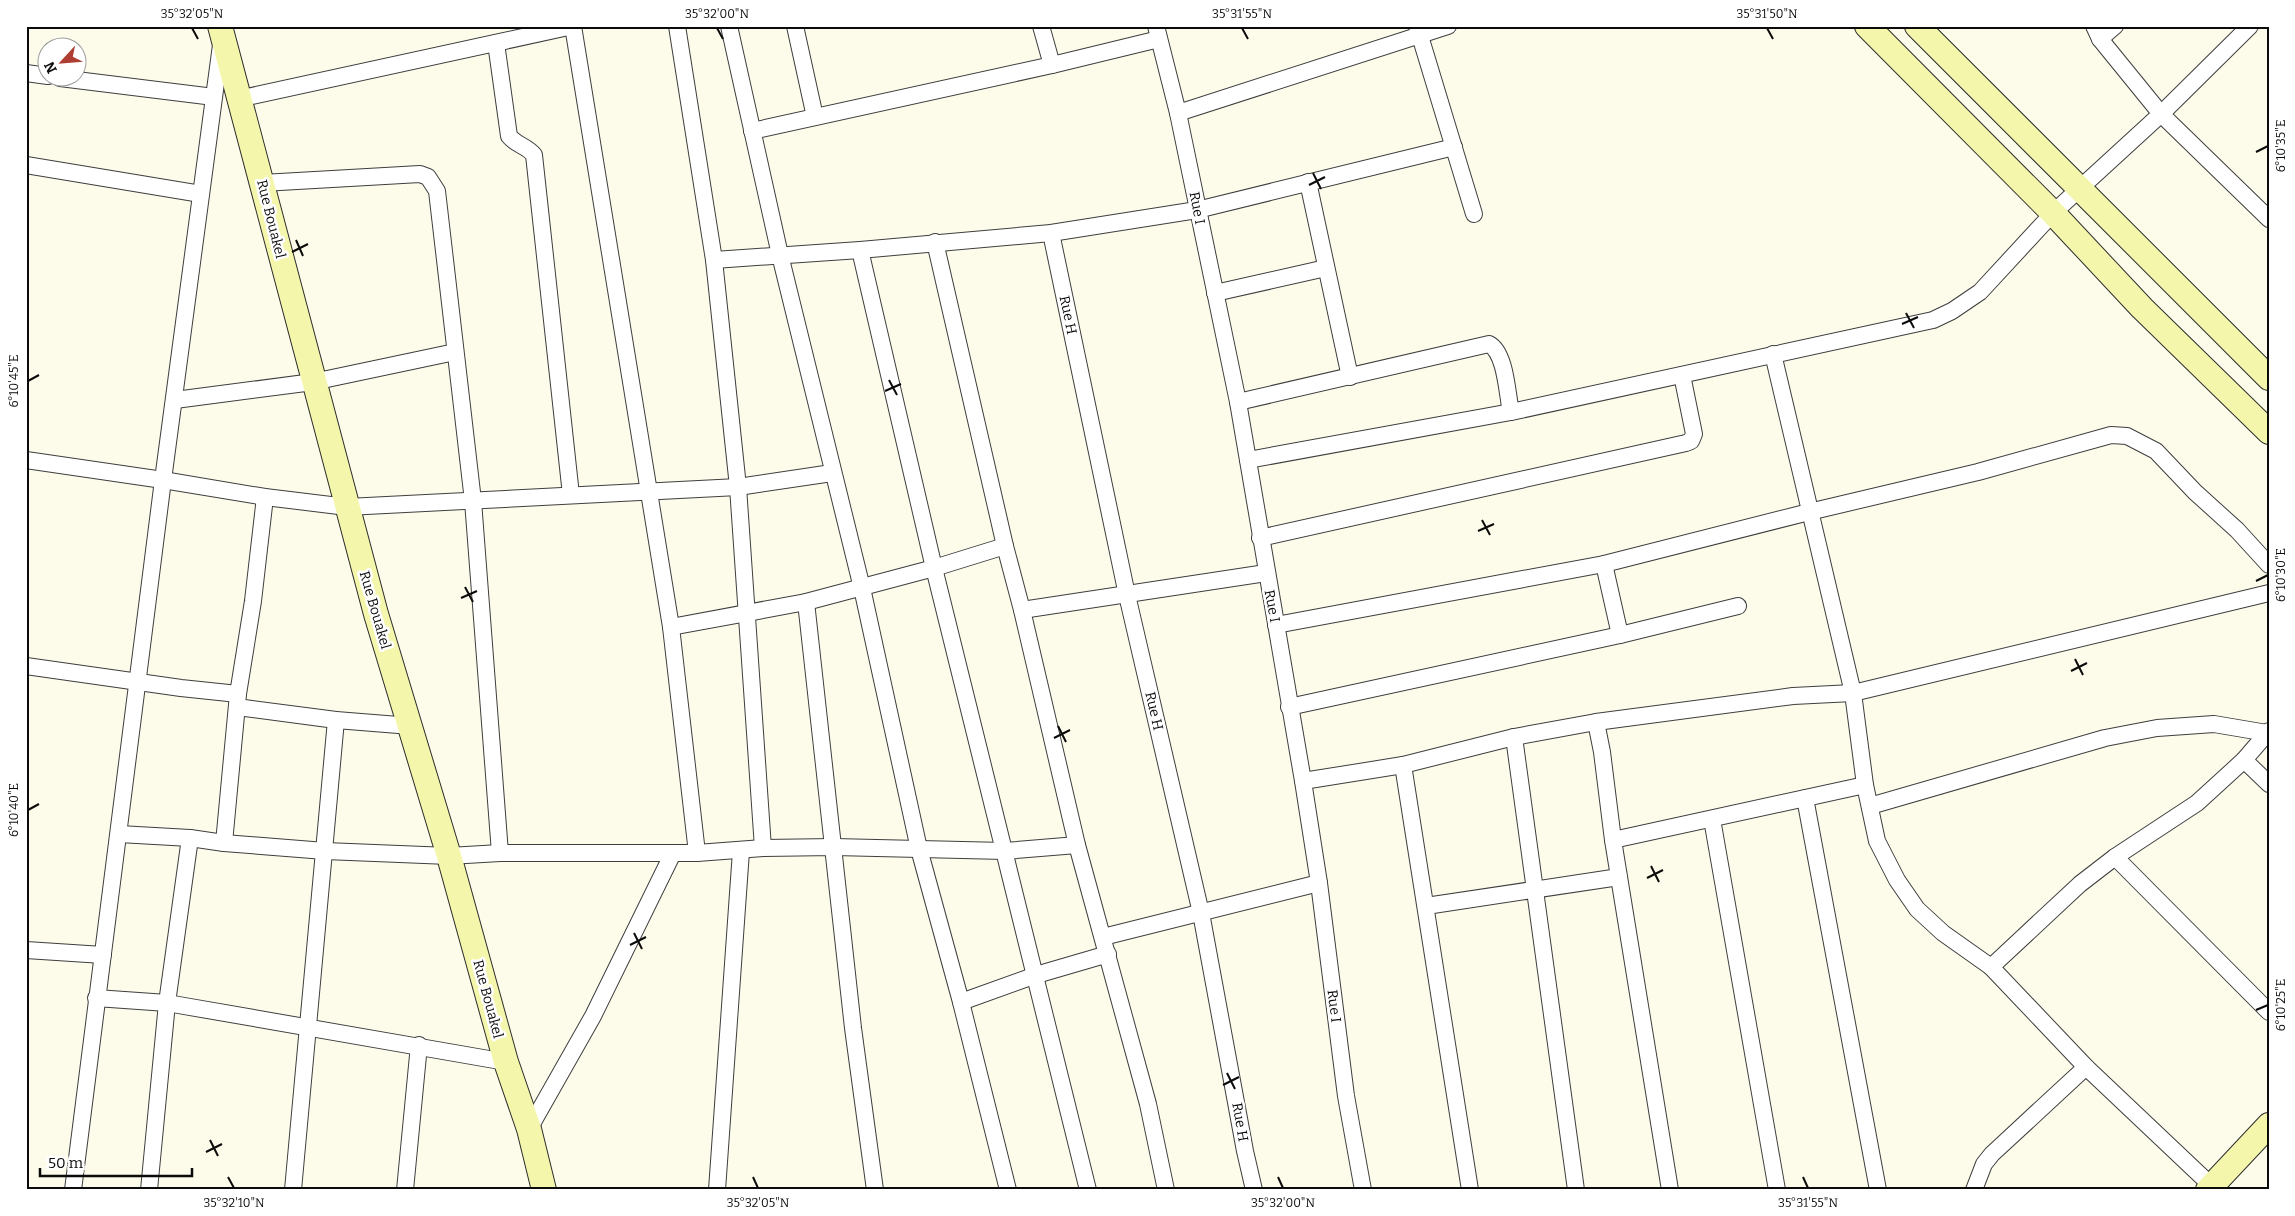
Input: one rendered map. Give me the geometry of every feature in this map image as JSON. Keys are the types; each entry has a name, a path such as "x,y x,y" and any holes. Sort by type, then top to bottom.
{"main road":[{"path":"1867,26 2053,213 2142,308 2269,432"},
{"path":"1917,26 1984,96 2081,189 2269,378"},
{"name":"Rue Bouakel","path":"221,31 376,614 449,856 506,1062 529,1128 544,1190"},
{"path":"2212,1188 2269,1125"}],"street":[{"path":"238,99 573,26 671,627 697,853"},
{"path":"677,26 714,260 738,487 762,848"},
{"path":"729,26 780,255 832,473 862,588 919,849 962,1002 1008,1190"},
{"path":"794,26 815,117"},
{"path":"1041,26 1052,65"},
{"path":"1178,112 1418,31 1448,26"},
{"path":"2115,26 2097,33 2161,114 2269,219"},
{"path":"1248,460 1511,412 1933,320 1952,311 1980,292 2053,213 2161,114 2250,26"},
{"path":"73,1190 96,998 119,834 221,31"},
{"path":"1418,31 1474,214"},
{"path":"752,131 1052,65 1158,32"},
{"name":"Rue I","path":"1158,32 1178,112 1238,402 1303,781 1319,883 1346,1096 1363,1190"},
{"path":"496,43 509,136 514,142 534,155 571,496"},
{"path":"88,81 214,97"},
{"path":"714,260 860,250 1051,233 1197,210 1454,147"},
{"path":"26,166 201,194"},
{"path":"262,183 420,174 428,177 437,191 473,501 500,853"},
{"path":"1308,182 1350,377"},
{"name":"Rue H","path":"1051,233 1126,595 1201,913 1245,1151 1254,1190"},
{"path":"935,242 1005,546 1022,610 1077,845 1148,1104 1166,1190"},
{"path":"860,250 934,568 1088,1190"},
{"path":"1215,293 1326,268"},
{"path":"1238,402 1489,344 1494,347 1501,357 1511,412"},
{"path":"175,400 313,382 455,352"},
{"path":"1773,354 1853,693 1865,785 1877,841 1897,880 1917,909 1943,933 1991,967 2086,1067 2212,1188"},
{"path":"1260,538 1686,443 1691,441 1694,434 1682,374"},
{"path":"1276,625 1604,564 1809,512 1978,472 2111,435 2127,436 2156,451 2194,492 2237,530 2269,565"},
{"path":"26,460 265,497 347,507 738,487 832,473"},
{"path":"224,843 238,700 253,601 265,497"},
{"path":"671,627 806,602 934,568 1005,546"},
{"path":"1604,564 1620,635"},
{"path":"1022,610 1266,573"},
{"path":"1303,781 1403,765 1514,737 1596,722 1793,696 1853,693 2269,593"},
{"path":"806,602 853,1028 875,1190"},
{"path":"1289,707 1620,635 1738,606"},
{"path":"26,666 138,682 336,720 410,726"},
{"path":"293,1190 336,720"},
{"path":"1596,722 1602,752 1613,840 1670,1190"},
{"path":"1870,806 2105,738 2157,728 2214,724 2268,732"},
{"path":"1991,967 2080,884 2115,857 2197,803 2244,760 2268,732"},
{"path":"1514,737 1576,1190"},
{"path":"2244,760 2269,784"},
{"path":"1403,765 1470,1190"},
{"path":"1613,840 1865,785"},
{"path":"1805,798 1878,1190"},
{"path":"1712,819 1777,1190"},
{"path":"119,834 190,838 224,843 325,851 449,856 500,853 697,853 762,848 834,847 1005,851 1077,845"},
{"path":"148,1190 167,1004 190,838"},
{"path":"717,1190 741,851"},
{"path":"529,1128 593,1016 673,853"},
{"path":"2115,857 2269,1012"},
{"path":"1426,906 1619,877"},
{"path":"1103,937 1319,883"},
{"path":"26,950 103,955"},
{"path":"962,1002 1036,975 1108,954"},
{"path":"96,998 167,1004 419,1045 506,1062"},
{"path":"405,1190 419,1045"},
{"path":"1974,1190 1981,1169 1992,1154 2086,1067"}]}
